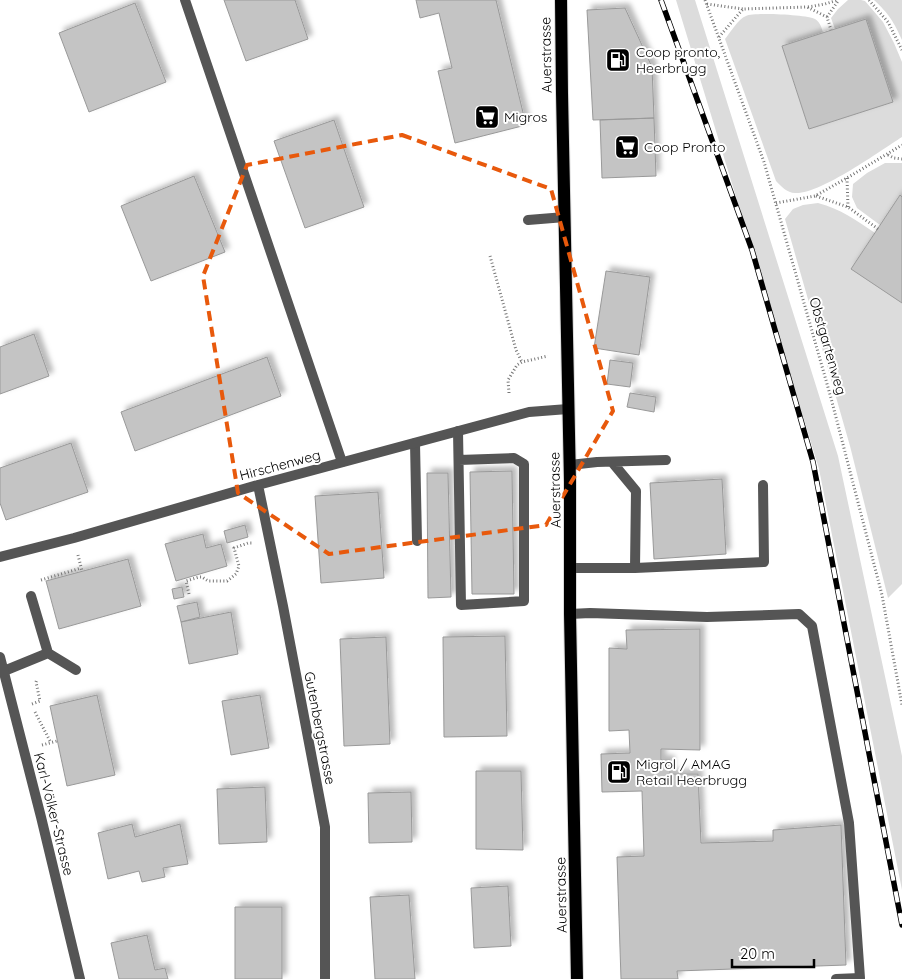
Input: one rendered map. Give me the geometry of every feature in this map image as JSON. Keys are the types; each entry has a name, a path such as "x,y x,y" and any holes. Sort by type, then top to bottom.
{"main road":[{"name":"Auerstrasse","path":"561,0 570,465 570,614 578,979"}],"street":[{"path":"185,0 342,462"},
{"path":"528,220 565,217"},
{"name":"Hirschenweg","path":"0,557 529,412 568,409"},
{"path":"458,432 461,605 524,601 524,464 514,458 459,460"},
{"path":"415,443 417,541"},
{"path":"570,465 666,460"},
{"path":"612,462 636,490 635,568"},
{"path":"570,568 635,568 764,562 762,484"},
{"name":"Gutenbergstrasse","path":"258,485 325,827 326,979"},
{"path":"32,596 48,653 76,670"},
{"path":"570,614 707,617 799,614 812,626 849,823 860,978 836,979"},
{"path":"4,671 48,653"},
{"name":"Karl-Völker-Strasse","path":"0,657 42,817 80,979"}],"path":[{"path":"706,2 743,10 807,7 838,0"},
{"path":"827,17 838,0"},
{"path":"869,0 888,22 902,50"},
{"name":"Obstgartenweg","path":"706,2 764,162 831,398 882,595 902,705"},
{"path":"807,7 827,17 831,30"},
{"path":"719,37 743,10"},
{"path":"776,203 815,196 902,145"},
{"path":"887,154 894,158 902,159"},
{"path":"847,178 848,207"},
{"path":"815,196 848,207 878,229"},
{"path":"490,256 516,350 522,362"},
{"path":"509,393 508,380 516,365 548,356"},
{"path":"189,594 186,581 202,577 208,581 227,581 236,574 239,566 234,548 248,543 270,545"},
{"path":"32,596 41,580 82,570 78,554"},
{"path":"48,653 36,682 40,701 32,704 51,742"},
{"path":"36,747 57,741"}],"highlighted area":[{"path":"402,135 551,189 613,411 546,525 329,554 238,493 203,276 247,165"}],"shaded area":[{"path":"676,0 695,0 838,456 902,756 902,890 819,469"},
{"path":"848,0 865,1 883,22 902,62 902,137 834,180 806,192 792,193 784,189 776,181 725,39 740,20 751,15 802,16 815,19 818,22 823,33 782,46 809,129 892,102 866,19 835,29 831,18"},
{"path":"874,0 902,0 902,40 891,18"},
{"path":"885,163 902,163 902,197 900,195 880,225 857,208 852,197 853,184 867,173"},
{"path":"818,203 855,219 875,233 851,269 902,303 902,584 888,598 850,446 785,219 793,209 803,205"}],"building":[{"path":"224,0 295,0 308,39 246,61"},
{"path":"416,0 496,0 526,125 455,143 438,71 452,68 439,13 420,18"},
{"path":"135,3 166,82 89,112 59,33"},
{"path":"625,8 652,67 654,118 593,120 587,10"},
{"path":"866,19 893,102 809,129 782,46"},
{"path":"654,118 656,176 602,178 600,120"},
{"path":"334,120 364,207 305,228 274,141"},
{"path":"194,176 225,252 151,281 121,206"},
{"path":"900,195 902,197 902,303 851,269"},
{"path":"606,271 650,277 639,355 594,348"},
{"path":"34,334 49,376 0,394 0,347"},
{"path":"267,357 281,396 135,451 121,412"},
{"path":"610,360 633,363 630,387 607,384"},
{"path":"630,393 656,397 654,412 627,407"},
{"path":"71,443 88,492 6,520 0,503 0,468"},
{"path":"512,471 514,594 472,594 470,472"},
{"path":"427,473 448,473 451,597 428,598"},
{"path":"722,479 726,554 654,559 650,483"},
{"path":"378,492 384,578 321,583 315,496"},
{"path":"245,525 248,537 227,543 224,531"},
{"path":"203,534 206,548 221,544 227,566 176,581 165,544"},
{"path":"128,559 141,606 59,629 46,581"},
{"path":"182,587 184,597 174,599 172,589"},
{"path":"197,602 200,617 181,622 177,606"},
{"path":"231,612 238,654 189,664 181,622"},
{"path":"700,629 700,750 661,749 661,760 670,760 670,774 698,774 701,843 773,841 773,830 841,825 846,965 677,971 678,979 621,979 617,857 644,856 642,791 602,792 601,754 630,753 629,730 609,731 609,648 627,649 626,630"},
{"path":"505,636 507,736 444,737 443,637"},
{"path":"386,637 390,744 344,746 340,639"},
{"path":"97,695 115,775 67,786 50,706"},
{"path":"260,695 269,748 231,755 222,701"},
{"path":"476,771 521,771 523,850 476,849"},
{"path":"265,787 267,842 219,844 217,789"},
{"path":"411,792 412,842 369,843 368,793"},
{"path":"132,824 135,837 180,824 188,864 163,868 165,877 142,882 139,871 108,879 98,833"},
{"path":"508,886 511,946 474,948 471,888"},
{"path":"409,895 415,979 375,979 370,897"},
{"path":"235,907 282,907 282,979 235,979"},
{"path":"147,935 155,970 165,968 168,979 119,979 111,943"}],"railway":[{"path":"661,0 752,250 813,462 902,925"}],"place":[{"name":"Coop pronto, Heerbrugg","path":"618,60"},
{"name":"Migros","path":"487,117"},
{"name":"Coop Pronto","path":"627,147"},
{"name":"Migrol / AMAG Retail Heerbrugg","path":"619,772"}]}
